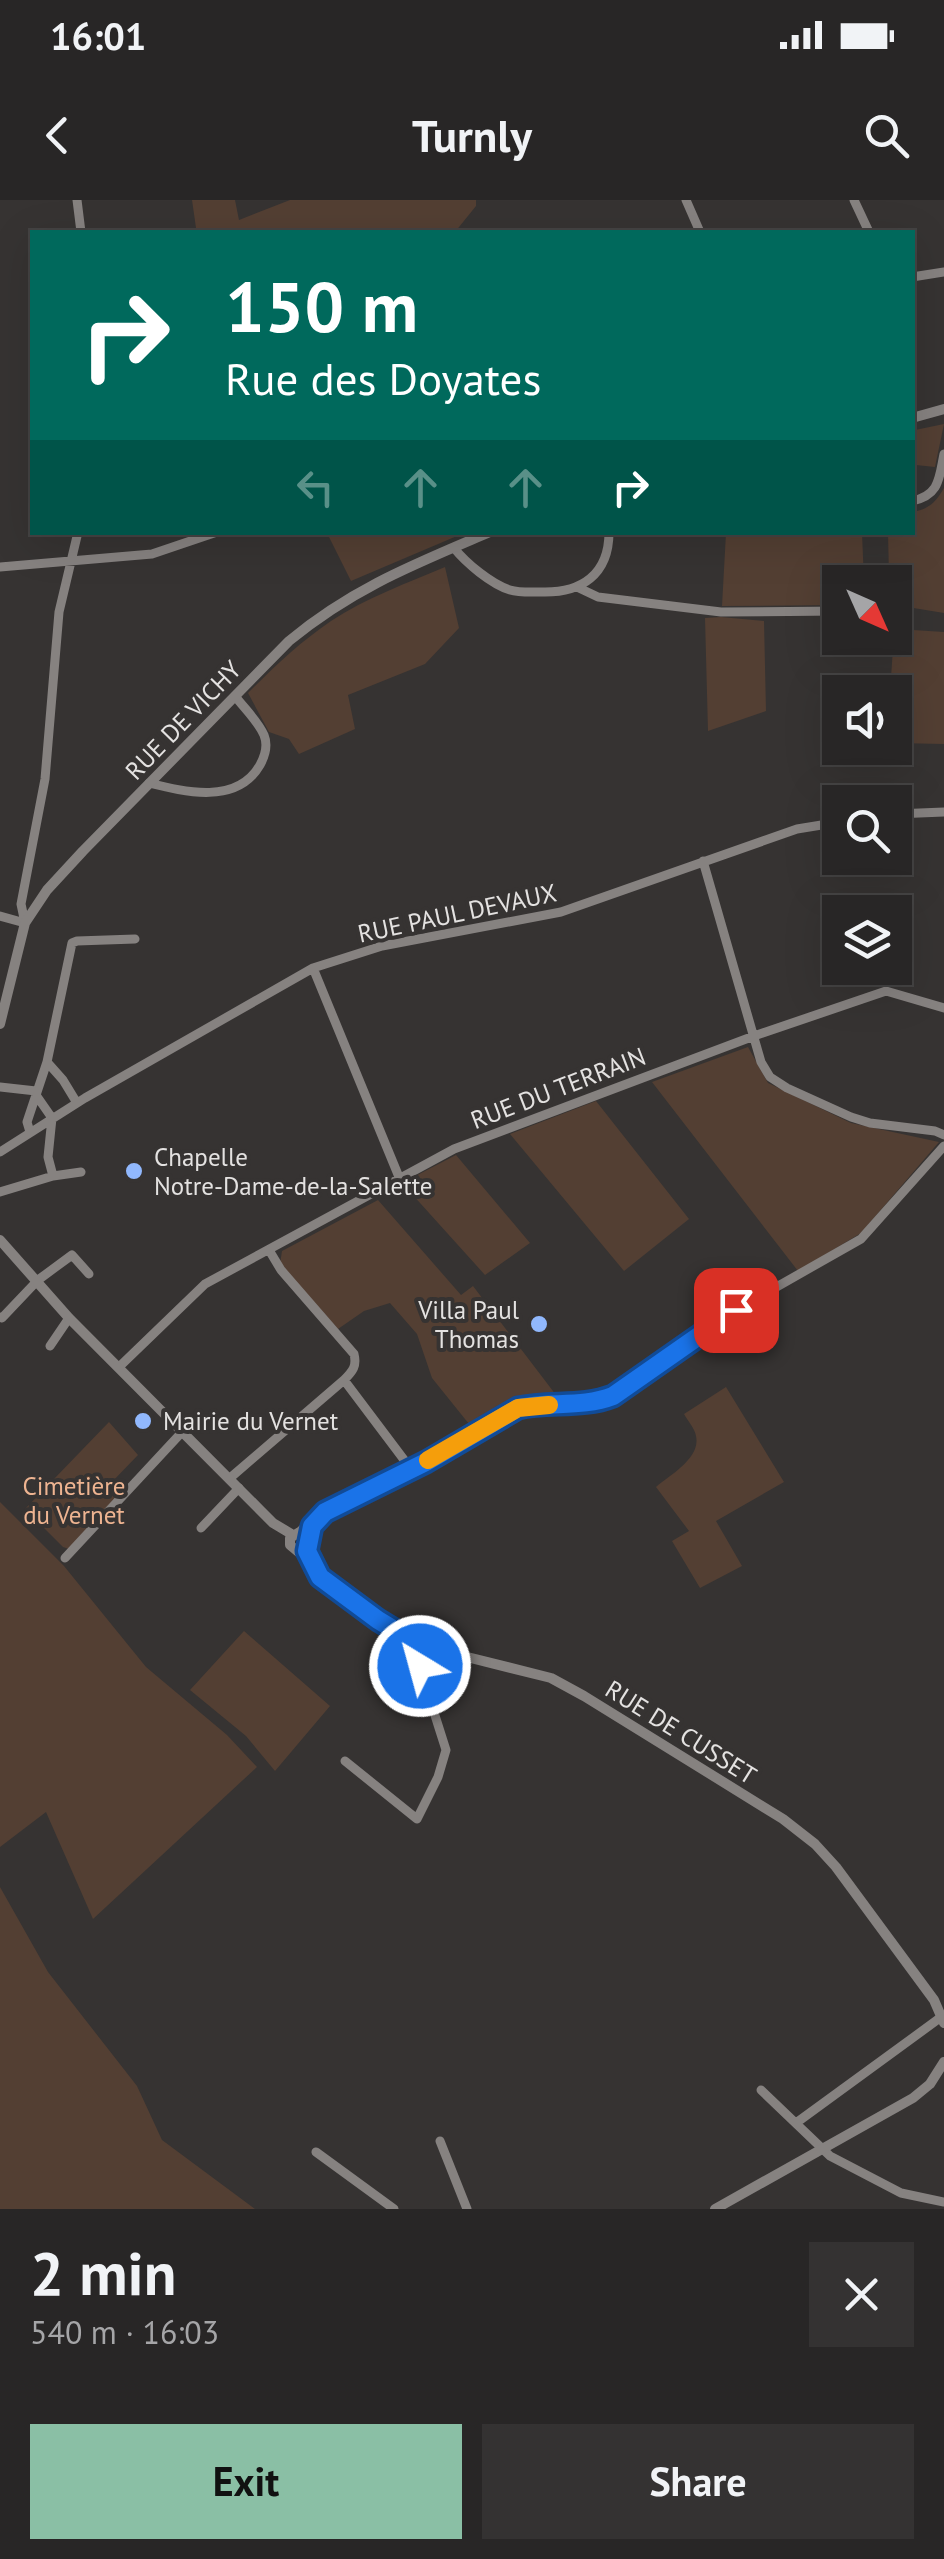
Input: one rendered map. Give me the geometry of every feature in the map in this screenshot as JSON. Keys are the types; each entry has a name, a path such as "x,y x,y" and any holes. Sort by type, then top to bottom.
{"street":[{"path":"78,200 81,230"},
{"path":"686,200 699,230"},
{"path":"854,200 868,230"},
{"path":"915,276 944,272"},
{"path":"915,417 944,409"},
{"path":"915,500 926,498 937,486 944,454"},
{"path":"25,923 20,904 45,779 59,612 77,535"},
{"path":"0,568 152,554 208,535"},
{"name":"RUE DE VICHY","path":"0,1024 25,923 40,899 289,640 322,614 391,575 483,535"},
{"path":"454,548 499,586 515,592 556,592 579,588 597,571 605,560 609,535"},
{"path":"579,588 598,597 721,612 822,611"},
{"path":"149,783 192,794 224,791 255,773 266,748 264,736 235,696"},
{"path":"912,813 944,812"},
{"name":"RUE PAUL DEVAUX","path":"0,1152 77,1103 313,968 382,946 561,912 798,829 822,825"},
{"path":"703,862 762,1062 770,1077 851,1117 870,1123 935,1130 944,1135"},
{"path":"24,888 40,899"},
{"path":"0,916 25,923"},
{"path":"30,1132 27,1122 47,1062 72,943 135,940"},
{"path":"313,968 399,1177"},
{"name":"RUE DU TERRAIN","path":"118,1367 206,1284 454,1148 886,991 944,1008"},
{"path":"47,1062 77,1103"},
{"path":"0,1087 36,1093 52,1118 48,1157 52,1176"},
{"path":"299,1541 325,1512 518,1408 576,1405 613,1396 736,1310 861,1239 944,1146"},
{"path":"0,1192 52,1176 81,1172"},
{"name":"RUE DE CUSSET","path":"0,1240 69,1318 260,1511 299,1541 308,1568 411,1640 551,1678 783,1819 836,1867 934,2000 943,2018"},
{"path":"230,1478 344,1380 356,1363 354,1354 281,1270 270,1250"},
{"path":"1,1318 38,1280 72,1255 89,1274"},
{"path":"50,1346 69,1318"},
{"path":"344,1380 410,1469"},
{"path":"65,1558 184,1432"},
{"path":"201,1528 239,1488"},
{"path":"345,1761 416,1820 438,1777 446,1750 411,1640"},
{"path":"796,2123 943,2018"},
{"path":"718,2208 913,2098 930,2084 944,2062"},
{"path":"761,2090 830,2156 901,2193 944,2202"},
{"path":"440,2141 467,2209"},
{"path":"316,2152 394,2209"}],"green space":[{"path":"192,200 235,200 239,220 290,200 476,200 476,206 457,230 182,230 196,228"},
{"path":"944,424 935,467 916,465 915,430"},
{"path":"944,488 944,613 912,608 912,565 889,565 888,535 915,535 915,511 931,504"},
{"path":"328,535 459,535 351,581"},
{"path":"726,535 862,535 863,565 822,565 822,605 722,606"},
{"path":"445,567 459,628 425,664 348,695 355,729 299,754 289,739 269,732 248,693 278,664 344,613"},
{"path":"705,618 764,621 766,711 708,731"},
{"path":"912,619 913,630 944,632 944,744 912,743 912,675 891,675 893,655 912,655"},
{"path":"748,1047 768,1083 851,1123 939,1142 861,1233 798,1271 652,1082"},
{"path":"596,1101 689,1219 624,1271 510,1134"},
{"path":"456,1155 530,1243 485,1275 402,1183"},
{"path":"378,1200 461,1295 473,1286 556,1395 519,1398 469,1424 432,1378 417,1334 390,1303 364,1311 338,1329 280,1264 282,1251"},
{"path":"726,1387 784,1482 716,1521 742,1566 700,1588 672,1541 689,1531 656,1487 694,1452 695,1433 684,1414"},
{"name":"Cimetière du Vernet","path":"109,1422 138,1455 110,1484 121,1496 69,1549 63,1547 25,1509"},
{"path":"0,1502 64,1566 146,1667 227,1735 257,1767 93,1919 46,1812 0,1847"},
{"path":"244,1631 330,1706 275,1771 246,1736 190,1690"},
{"path":"0,1887 48,1972 137,2086 162,2140 255,2209 0,2209"}],"slow traffic":[{"path":"428,1460 518,1408 549,1405"}],"place":[{"name":"Chapelle Notre-Dame-de-la-Salette","path":"134,1171"},
{"name":"Villa Paul Thomas","path":"539,1324"},
{"name":"Mairie du Vernet","path":"143,1421"}],"route":[{"path":"420,1666 411,1640 320,1577 307,1551 312,1526 325,1512 426,1462 518,1408 576,1405 613,1396 736,1310"}]}
